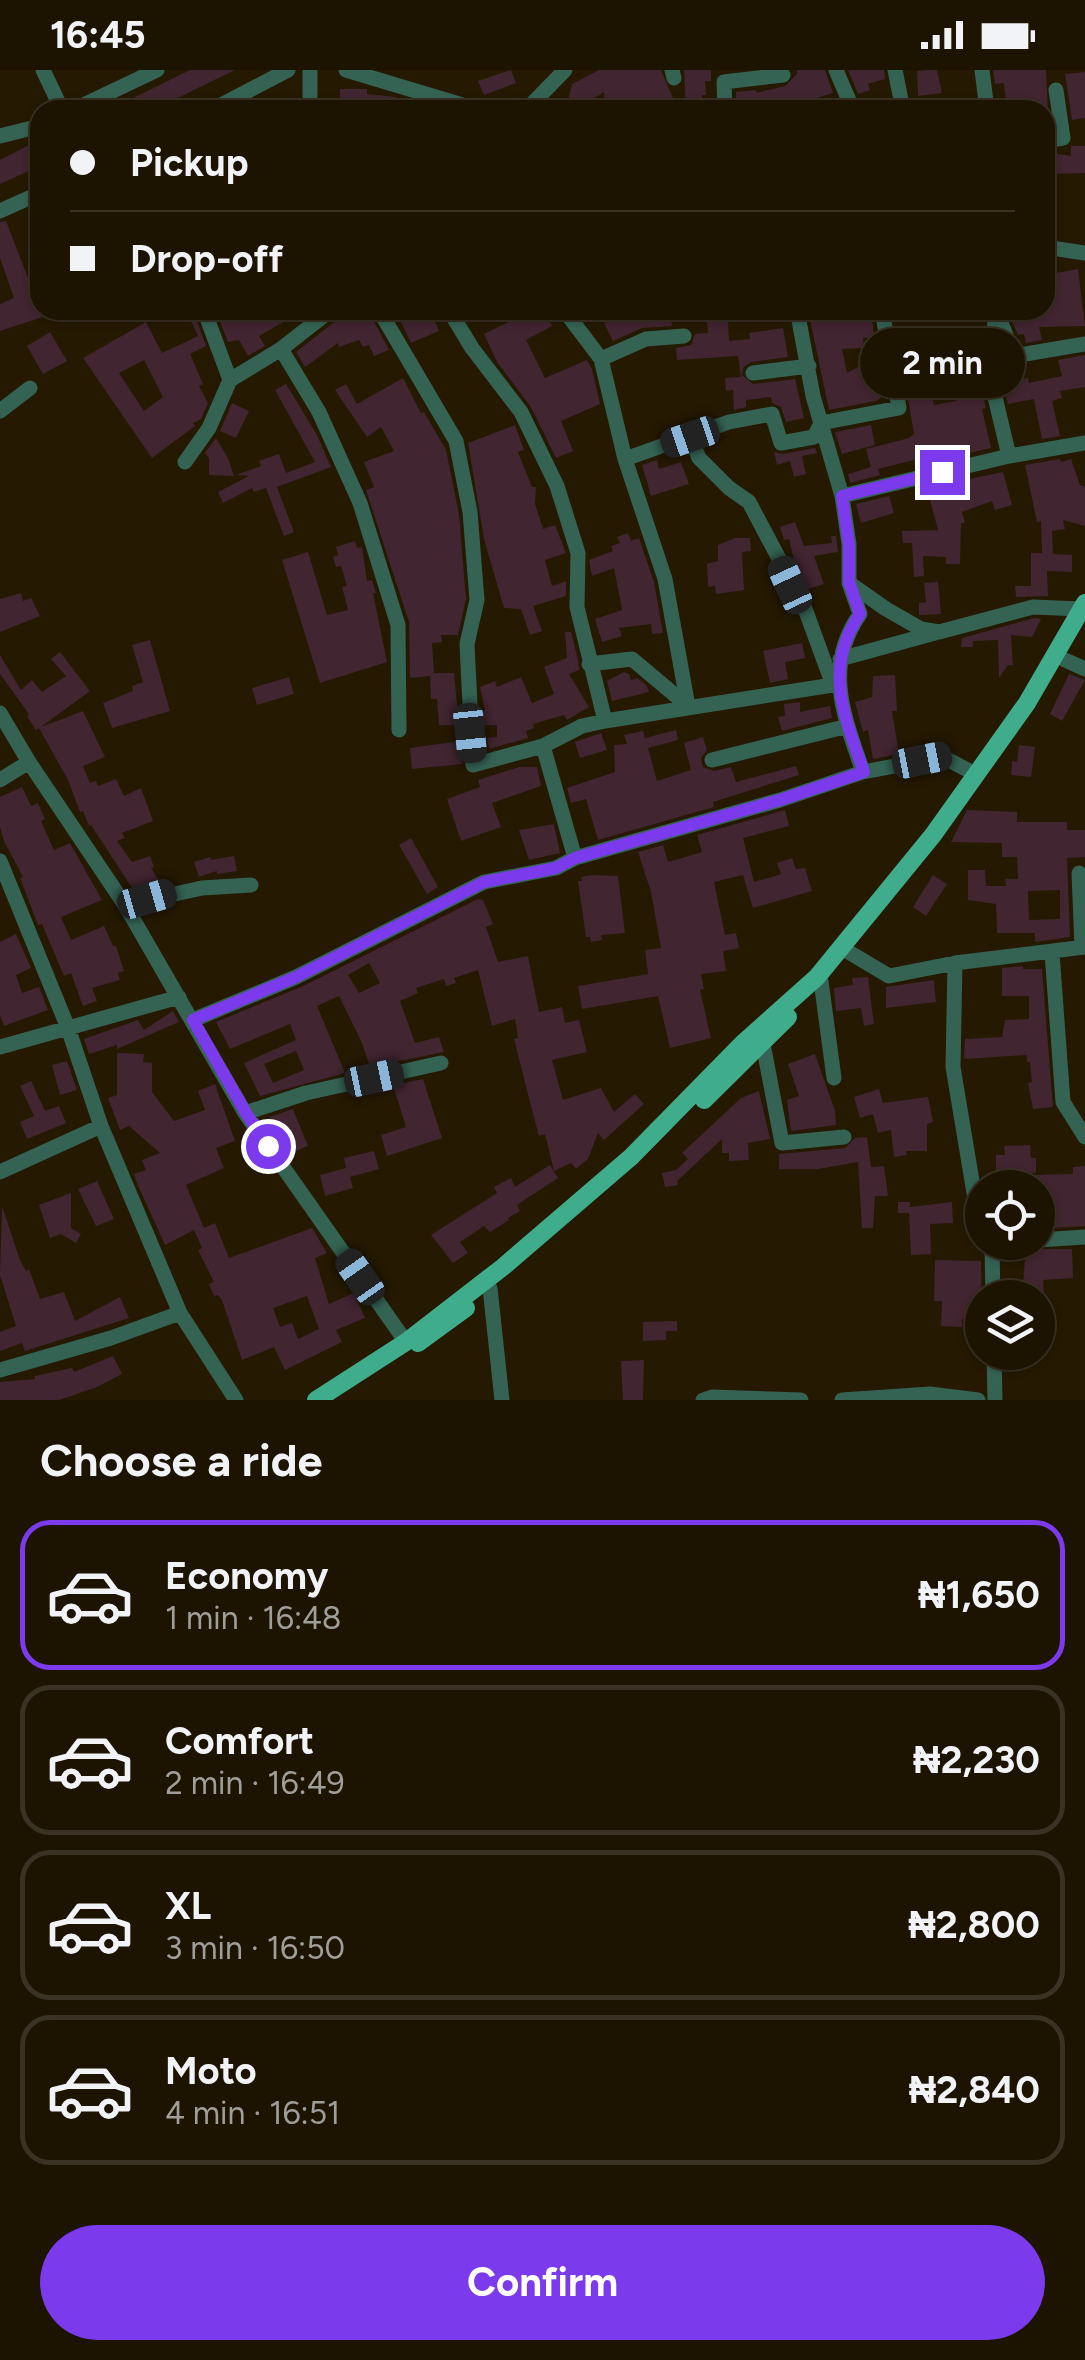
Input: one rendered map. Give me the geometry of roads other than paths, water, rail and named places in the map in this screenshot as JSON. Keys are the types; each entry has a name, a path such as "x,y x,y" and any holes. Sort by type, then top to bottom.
{"main road":[{"path":"330,1400 442,1328 645,1156 763,1044 915,872 990,771 1065,660 1084,611"},
{"path":"316,1400 406,1342 503,1267 631,1157 742,1044 817,977 932,835 1027,703 1084,611"}],"street":[{"path":"43,70 57,100"},
{"path":"231,100 288,70"},
{"path":"310,70 310,100"},
{"path":"346,70 446,100"},
{"path":"536,100 565,70"},
{"path":"836,70 848,100"},
{"path":"895,70 901,100"},
{"path":"982,70 986,100"},
{"path":"93,100 150,71"},
{"path":"725,100 724,82 784,75"},
{"path":"1055,139 1063,138 1056,90"},
{"path":"0,136 30,128"},
{"path":"0,211 30,198"},
{"path":"1055,248 1085,253"},
{"path":"208,320 230,380"},
{"path":"185,462 210,428 230,380 281,349 317,320"},
{"path":"386,320 456,440 470,512 477,600 467,644 473,766 544,746 582,726 605,720 838,684"},
{"path":"455,320 521,412 557,486 578,553 577,607 605,720"},
{"path":"572,320 601,359 624,459 665,580 688,706"},
{"path":"799,320 821,423 842,496 849,544 849,582 860,614 847,633 838,684 864,772"},
{"path":"821,423 899,408 884,320"},
{"path":"995,320 990,376 1009,456"},
{"path":"1000,320 1014,356 1085,344"},
{"path":"601,359 646,339 684,336"},
{"path":"281,349 333,442 360,503 382,572 398,624 399,730"},
{"path":"753,373 809,366"},
{"path":"0,412 30,388"},
{"path":"624,459 728,422 772,414 781,443 814,437 821,423"},
{"path":"690,437 699,458 749,502 804,606 830,677 838,684"},
{"path":"842,496 1009,456 1085,443"},
{"path":"849,582 921,629 939,632"},
{"path":"840,659 1033,607 1084,611"},
{"path":"589,664 632,660 688,706"},
{"path":"1065,660 1085,669"},
{"path":"0,712 29,762 126,905 246,1113 406,1342"},
{"path":"712,760 848,726"},
{"path":"544,746 575,858"},
{"path":"193,1020 296,977 484,882 556,868 575,858 864,772 944,756 975,774"},
{"path":"0,780 29,762"},
{"path":"0,861 68,1028 101,1126 180,1313 236,1400"},
{"path":"847,951 889,976 955,962 1052,953 1083,946 1079,873"},
{"path":"126,905 169,893 250,885"},
{"path":"1052,953 1063,1102 1085,1137"},
{"path":"955,962 953,1067 972,1170"},
{"path":"822,980 834,1078"},
{"path":"0,1047 179,997"},
{"path":"763,1044 782,1142 844,1137"},
{"path":"246,1113 306,1093 441,1063"},
{"path":"0,1172 101,1126"},
{"path":"1055,1239 1085,1237"},
{"path":"490,1288 502,1400"},
{"path":"0,1370 112,1338 180,1313"},
{"path":"994,1370 995,1400"},
{"path":"842,1400 930,1394 978,1400"},
{"path":"703,1400 800,1400"}]}
